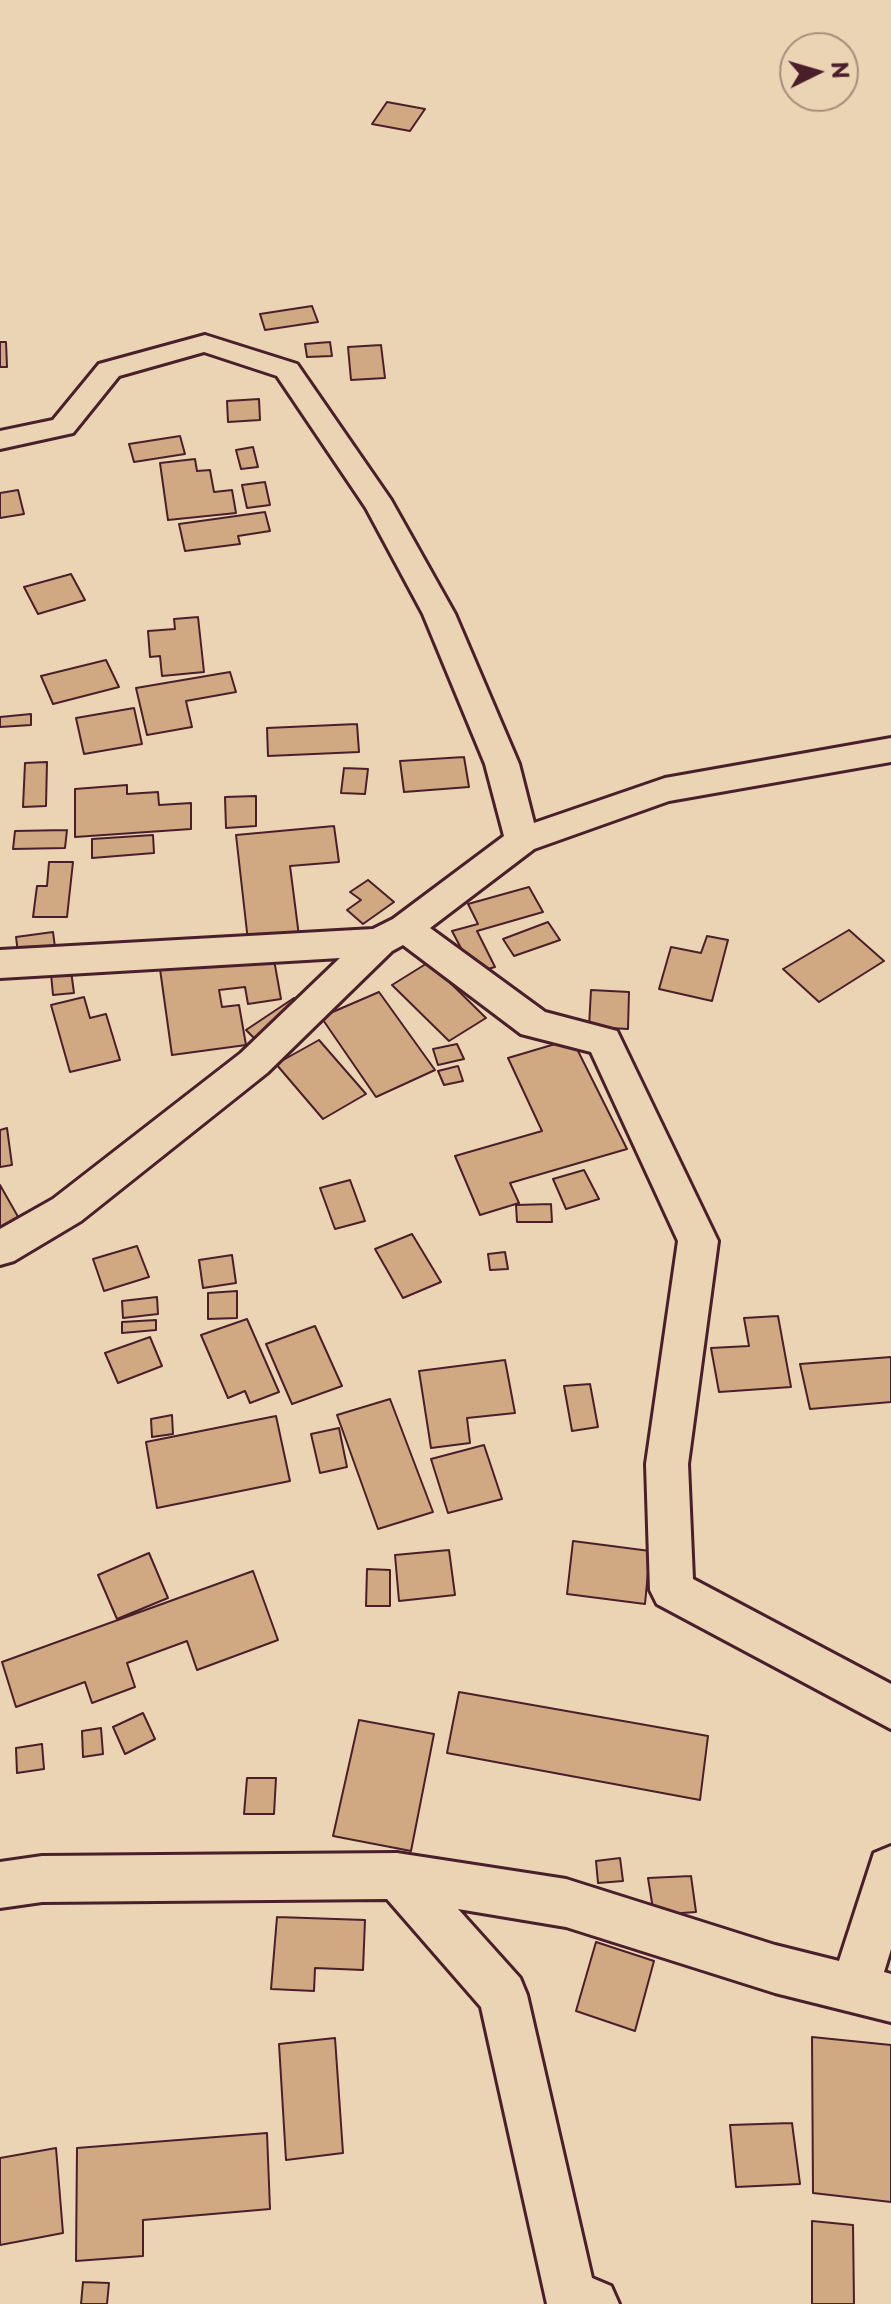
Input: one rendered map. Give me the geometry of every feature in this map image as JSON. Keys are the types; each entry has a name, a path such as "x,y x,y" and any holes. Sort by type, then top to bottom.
{"street":[{"path":"0,440 63,427 109,370 205,343 287,370 380,507 439,614 502,764 522,840"},
{"path":"0,1249 67,1210 254,1063 392,935 522,840 665,790 891,750"},
{"path":"0,964 392,935 534,1024 604,1041 698,1241 667,1464 672,1590 891,1708"},
{"path":"0,1885 42,1879 397,1876 566,1903 775,1969 873,1993 891,1869"},
{"path":"397,1876 503,1995 571,2298 593,2304"}],"building":[{"path":"387,102 425,109 410,131 372,124"},
{"path":"312,306 318,322 265,330 260,314"},
{"path":"0,342 6,342 7,367 0,367"},
{"path":"330,342 332,356 307,357 305,344"},
{"path":"381,345 385,378 351,380 348,347"},
{"path":"259,399 260,420 228,422 227,401"},
{"path":"180,436 185,454 134,462 129,444"},
{"path":"253,447 258,467 241,469 236,450"},
{"path":"195,459 197,471 210,470 214,492 232,490 236,513 168,520 160,463"},
{"path":"265,482 270,505 247,508 242,485"},
{"path":"18,490 24,514 0,518 0,493"},
{"path":"265,512 270,531 238,536 240,544 185,551 179,524"},
{"path":"71,574 85,600 38,614 24,587"},
{"path":"198,617 204,672 162,676 160,656 150,657 148,631 175,629 174,619"},
{"path":"106,660 119,687 53,704 41,676"},
{"path":"230,672 236,692 186,701 192,727 147,735 136,688"},
{"path":"134,708 142,744 84,754 76,718"},
{"path":"31,714 31,725 0,727 0,717"},
{"path":"357,724 359,752 268,756 267,728"},
{"path":"464,757 469,787 404,792 400,761"},
{"path":"47,762 46,806 23,807 25,763"},
{"path":"344,768 368,769 365,794 341,793"},
{"path":"127,785 127,794 158,792 159,805 191,803 191,829 75,837 75,789"},
{"path":"256,796 256,826 226,828 225,797"},
{"path":"334,826 339,862 290,866 299,936 248,941 236,835"},
{"path":"67,830 65,848 13,849 15,831"},
{"path":"153,835 154,853 92,858 92,839"},
{"path":"49,862 73,862 67,917 33,917 37,886 47,886"},
{"path":"368,880 394,902 363,924 347,910 361,900 350,892"},
{"path":"529,887 543,912 477,931 495,967 474,973 452,931 478,924 468,904"},
{"path":"548,922 560,940 514,956 503,939"},
{"path":"849,930 884,961 819,1002 783,969"},
{"path":"53,932 56,955 19,961 16,937"},
{"path":"707,936 728,940 712,1001 659,989 671,947 701,953"},
{"path":"273,954 281,999 248,1004 245,987 219,990 222,1007 239,1005 246,1045 172,1055 160,969"},
{"path":"429,962 486,1018 449,1041 392,985"},
{"path":"71,971 74,993 53,995 51,974"},
{"path":"591,990 629,992 628,1029 589,1027"},
{"path":"379,992 435,1070 376,1097 321,1017"},
{"path":"84,997 90,1018 106,1014 120,1060 70,1072 51,1005"},
{"path":"294,998 307,1011 259,1043 246,1030"},
{"path":"572,1039 627,1149 510,1183 519,1203 480,1215 455,1156 542,1131 508,1058"},
{"path":"319,1040 366,1094 323,1119 276,1064"},
{"path":"457,1044 464,1059 438,1065 433,1049"},
{"path":"458,1066 463,1081 444,1085 438,1071"},
{"path":"7,1128 12,1165 0,1167 0,1130"},
{"path":"584,1170 599,1199 566,1209 553,1179"},
{"path":"350,1180 365,1221 335,1229 320,1188"},
{"path":"0,1185 21,1222 0,1232"},
{"path":"551,1204 552,1222 517,1222 516,1205"},
{"path":"412,1234 441,1282 403,1298 375,1249"},
{"path":"137,1246 149,1277 104,1291 93,1259"},
{"path":"505,1252 508,1269 490,1270 488,1254"},
{"path":"232,1255 236,1283 203,1288 199,1260"},
{"path":"237,1291 237,1318 208,1319 208,1293"},
{"path":"157,1297 158,1314 123,1318 122,1301"},
{"path":"778,1316 791,1387 719,1392 711,1348 749,1346 744,1318"},
{"path":"247,1319 279,1392 250,1403 245,1391 228,1398 201,1335"},
{"path":"156,1320 156,1330 122,1333 122,1322"},
{"path":"315,1326 342,1386 292,1404 266,1344"},
{"path":"150,1337 162,1366 118,1383 105,1353"},
{"path":"891,1357 891,1402 810,1409 800,1364"},
{"path":"505,1360 515,1413 467,1418 470,1443 431,1448 419,1371"},
{"path":"590,1384 598,1427 572,1431 564,1386"},
{"path":"390,1399 433,1512 378,1529 337,1415"},
{"path":"172,1415 173,1434 152,1437 151,1419"},
{"path":"276,1416 290,1481 157,1508 146,1442"},
{"path":"339,1428 347,1467 320,1473 311,1434"},
{"path":"484,1445 502,1499 448,1513 431,1459"},
{"path":"573,1541 650,1551 645,1604 567,1594"},
{"path":"449,1550 455,1595 399,1601 395,1555"},
{"path":"149,1553 168,1598 117,1619 98,1575"},
{"path":"367,1569 390,1570 390,1606 366,1606"},
{"path":"253,1571 278,1640 197,1670 187,1641 127,1663 135,1687 92,1703 85,1682 16,1707 2,1662"},
{"path":"459,1692 708,1736 700,1800 447,1753"},
{"path":"143,1713 155,1739 125,1754 113,1727"},
{"path":"359,1720 434,1734 411,1851 333,1836"},
{"path":"101,1728 103,1754 83,1757 82,1731"},
{"path":"42,1744 44,1769 17,1773 16,1748"},
{"path":"247,1778 276,1778 274,1814 244,1814"},
{"path":"620,1858 623,1881 598,1883 596,1861"},
{"path":"691,1876 696,1912 654,1915 648,1878"},
{"path":"277,1917 365,1920 363,1970 315,1968 314,1991 271,1989"},
{"path":"596,1942 654,1961 635,2031 576,2011"},
{"path":"812,2037 891,2045 891,2202 813,2193"},
{"path":"335,2038 343,2153 286,2160 279,2044"},
{"path":"792,2123 800,2184 736,2187 730,2125"},
{"path":"267,2133 270,2209 143,2220 143,2256 76,2261 77,2148"},
{"path":"56,2148 63,2233 0,2245 0,2158"},
{"path":"812,2221 853,2225 854,2304 812,2304"},
{"path":"83,2282 109,2283 107,2304 81,2304"}]}
